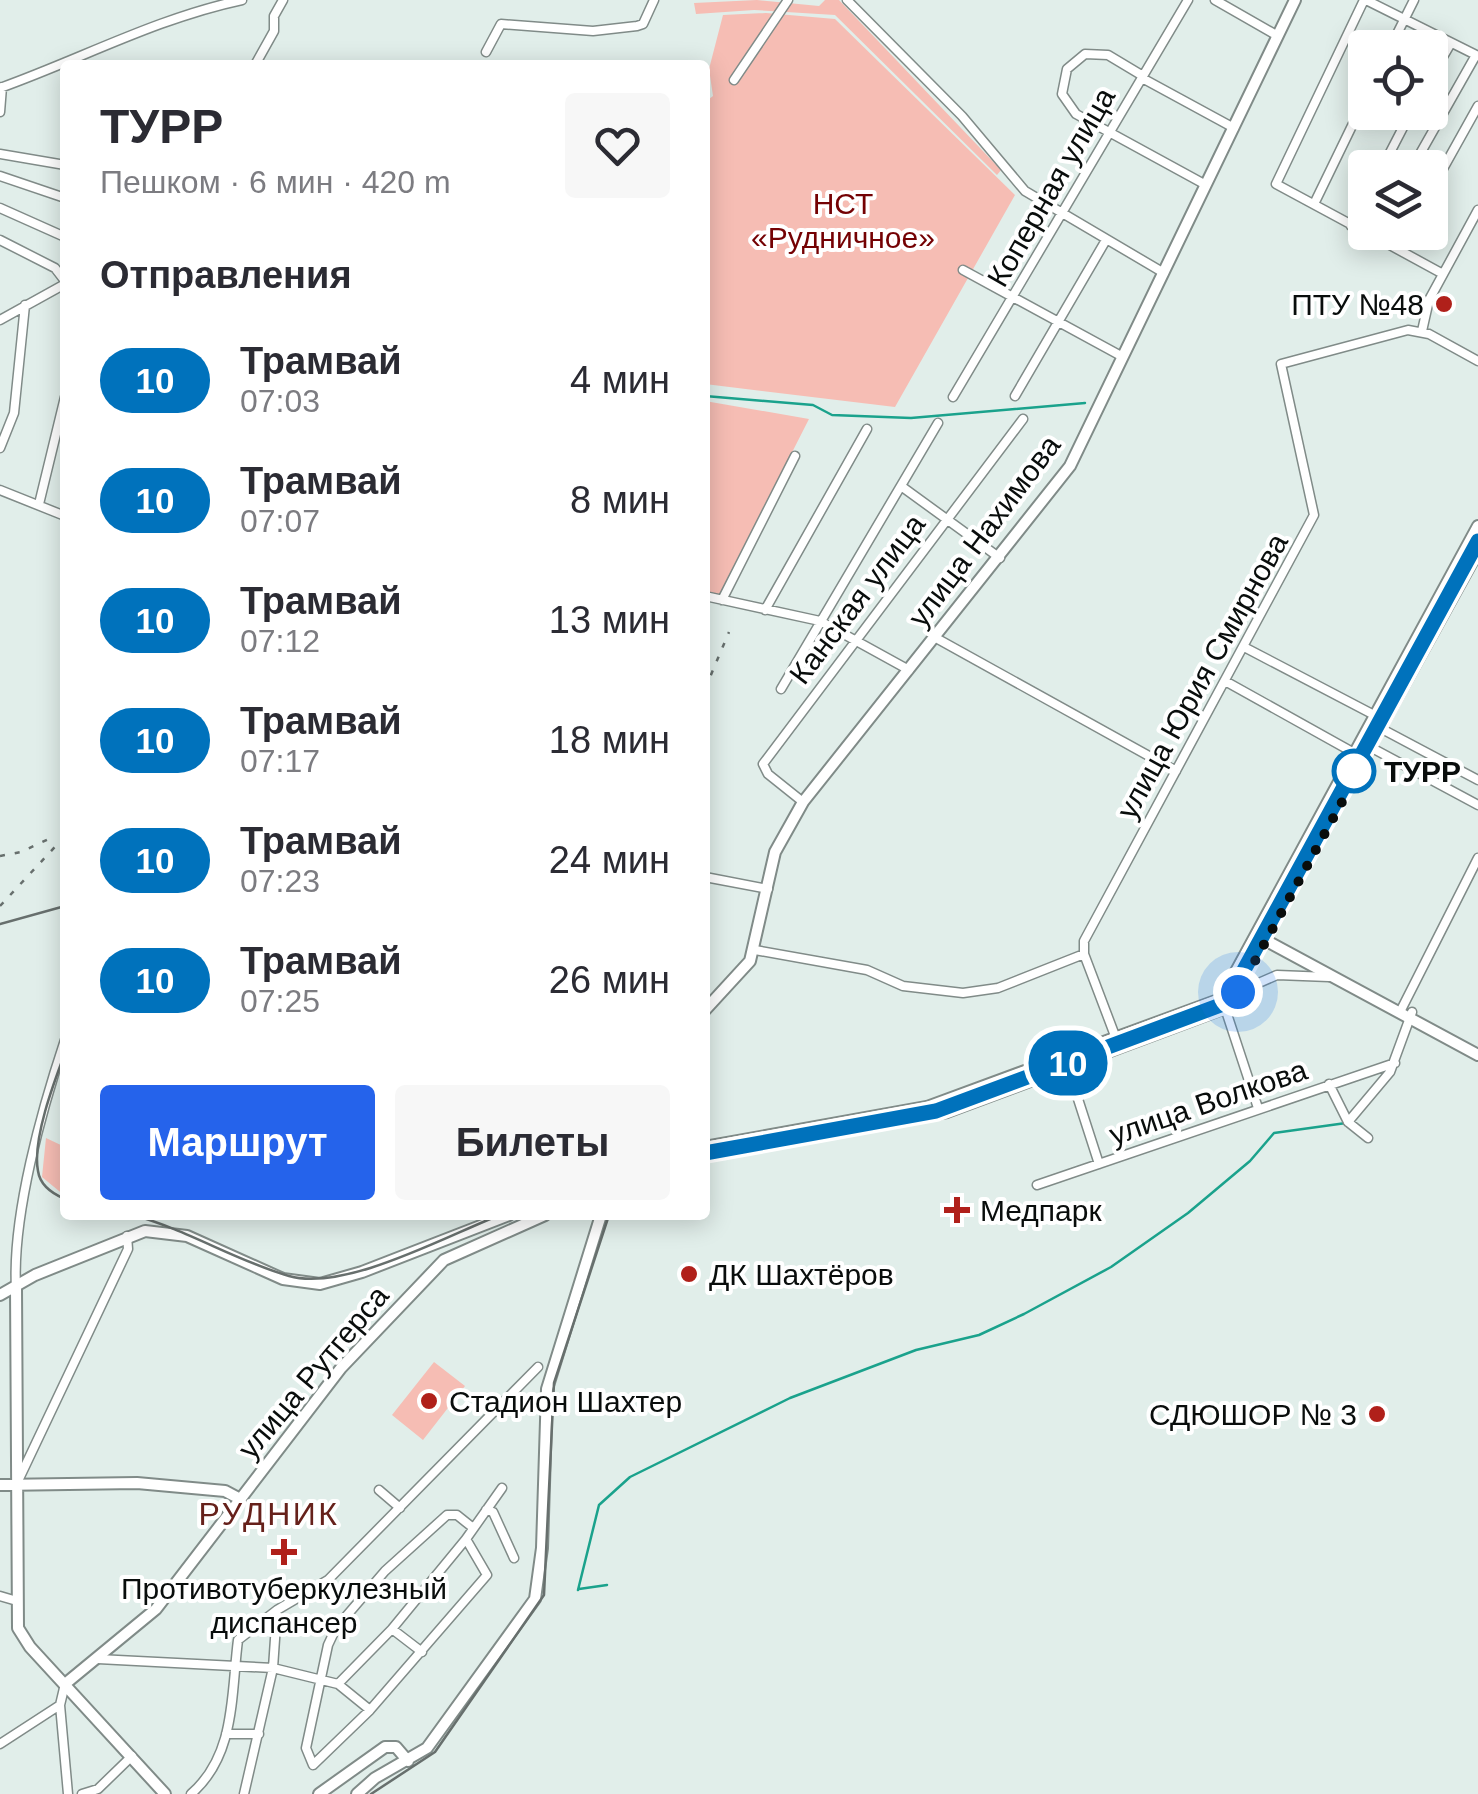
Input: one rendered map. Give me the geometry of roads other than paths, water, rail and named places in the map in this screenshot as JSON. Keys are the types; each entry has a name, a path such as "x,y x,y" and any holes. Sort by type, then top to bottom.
{"main road":[{"name":"улица Нахимова","path":"710,1005 750,961 755,950 778,843 802,802 1070,466 1296,0"},
{"path":"1361,757 1372,748 1381,722 1478,526"},
{"path":"710,1155 930,1116 1068,1068 1221,999 1262,935 1478,551"},
{"path":"1262,935 1406,1012"},
{"path":"710,1147 927,1107 1226,1008 1238,992 1262,935"},
{"path":"1262,935 1478,1052"},
{"name":"улица Рутгерса","path":"127,1236 144,1231 174,1232 282,1279 320,1284 496,1220"},
{"name":"улица Рутгерса","path":"64,1684 156,1609 341,1368 455,1252 533,1220"},
{"path":"354,1794 427,1748 535,1599 542,1548 547,1390 597,1220"},
{"path":"16,1307 0,1295 127,1236"},
{"path":"446,1240 455,1252"},
{"path":"16,1288 17,1601 22,1637 165,1794"},
{"path":"0,1485 137,1483 221,1491 240,1500"},
{"path":"318,1794 385,1747 396,1747 407,1760"}],"street":[{"path":"77,60 121,37 242,0"},
{"path":"258,60 274,32 274,16 282,0"},
{"path":"486,52 501,24 593,30 637,26 643,24 654,0"},
{"path":"734,80 788,0"},
{"path":"848,0 972,128 1025,191 1164,273"},
{"name":"Коперная улица","path":"953,397 1188,0"},
{"path":"1215,0 1278,36"},
{"path":"1348,225 1318,210 1315,202 1276,184 1365,0 1477,56 1422,150"},
{"path":"1399,30 1414,0"},
{"path":"1448,48 1451,43"},
{"path":"1206,185 1076,114 1064,100 1066,69 1092,53 1108,55 1234,128"},
{"path":"0,112 1,88 60,66"},
{"path":"1448,160 1478,106"},
{"path":"1315,202 1350,130"},
{"path":"0,154 60,164"},
{"path":"0,176 60,196"},
{"path":"0,208 60,234"},
{"path":"1478,210 1422,315 1422,332 1478,361"},
{"path":"0,240 56,268 60,275"},
{"path":"1015,396 1106,240"},
{"path":"1401,251 1443,274"},
{"path":"962,270 1123,357"},
{"path":"0,320 60,286"},
{"path":"0,448 14,413 25,305"},
{"name":"улица Юрия Смирнова","path":"1084,949 1314,514 1280,370 1282,362 1390,333 1422,332"},
{"path":"39,504 60,418"},
{"name":"Канская улица","path":"802,802 768,774 763,764 1023,418"},
{"path":"781,689 938,423"},
{"path":"765,610 868,429"},
{"path":"722,600 795,456"},
{"path":"901,486 1000,558"},
{"path":"0,490 60,514"},
{"path":"710,597 820,621 909,670"},
{"path":"936,638 1176,770"},
{"path":"1244,647 1478,780"},
{"path":"1225,681 1361,757"},
{"path":"1372,748 1478,805"},
{"path":"1348,1122 1395,1063 1406,1012 1478,858"},
{"path":"710,878 768,890"},
{"path":"755,950 867,970 903,986 962,993 998,988 1084,949 1119,1044"},
{"path":"1238,992 1277,975 1341,980"},
{"path":"1226,1008 1258,1108"},
{"path":"16,1288 18,1223 60,1055"},
{"name":"улица Волкова","path":"1037,1185 1395,1063"},
{"path":"1068,1068 1099,1164"},
{"path":"1328,1084 1348,1122 1368,1138"},
{"path":"16,1485 128,1249 127,1236"},
{"path":"191,1794 210,1777 226,1734 238,1640 277,1610 328,1580 538,1367"},
{"path":"338,1684 392,1629 502,1488"},
{"path":"379,1490 400,1508"},
{"path":"486,1510 494,1512 514,1558"},
{"path":"466,1539 487,1575 370,1710 313,1765 306,1748 328,1646 336,1628 385,1571 448,1515 456,1515 472,1527"},
{"path":"0,1596 17,1601"},
{"path":"244,1794 272,1668 277,1610"},
{"path":"392,1629 422,1652"},
{"path":"98,1659 272,1668 338,1684 370,1710"},
{"path":"64,1684 60,1704 71,1794"},
{"path":"0,1744 60,1704"},
{"path":"226,1734 259,1734"},
{"path":"82,1794 93,1792 132,1756"}],"waterway":[{"path":"710,396 813,405 832,415 911,418 1085,403"},
{"path":"578,1590 599,1505 630,1477 790,1398 916,1350 979,1335 1024,1314 1111,1267 1188,1213 1250,1161 1274,1133 1346,1123"},
{"path":"579,1589 607,1585"}],"tram line":[{"path":"710,1150 936,1109 1225,1002 1478,537"},
{"name":"10","path":"710,1152 936,1111 1214,1011 1226,1003 1478,541"},
{"path":"0,924 60,907"},
{"path":"60,1068 45,1111 37,1158 41,1181 60,1196"},
{"path":"147,1220 269,1270 312,1279 366,1269 488,1220"},
{"path":"371,1794 435,1752 544,1595 554,1383 607,1220"}],"railway":[{"path":"710,677 729,632"},
{"path":"0,856 21,852 53,837"},
{"path":"0,906 60,841"}],"place":[{"name":"ПТУ №48","path":"1444,304"},
{"name":"ТУРР","path":"1354,771"},
{"name":"Медпарк","path":"957,1210"},
{"name":"ДК Шахтёров","path":"689,1274"},
{"name":"Стадион Шахтер","path":"429,1401"},
{"name":"СДЮШОР № 3","path":"1377,1414"},
{"name":"Противотуберкулезный диспансер","path":"284,1552"}],"district":[{"name":"РУДНИК","path":"269,1514"}],"park label":[{"name":"НСТ «Рудничное»","path":"843,220"}]}
